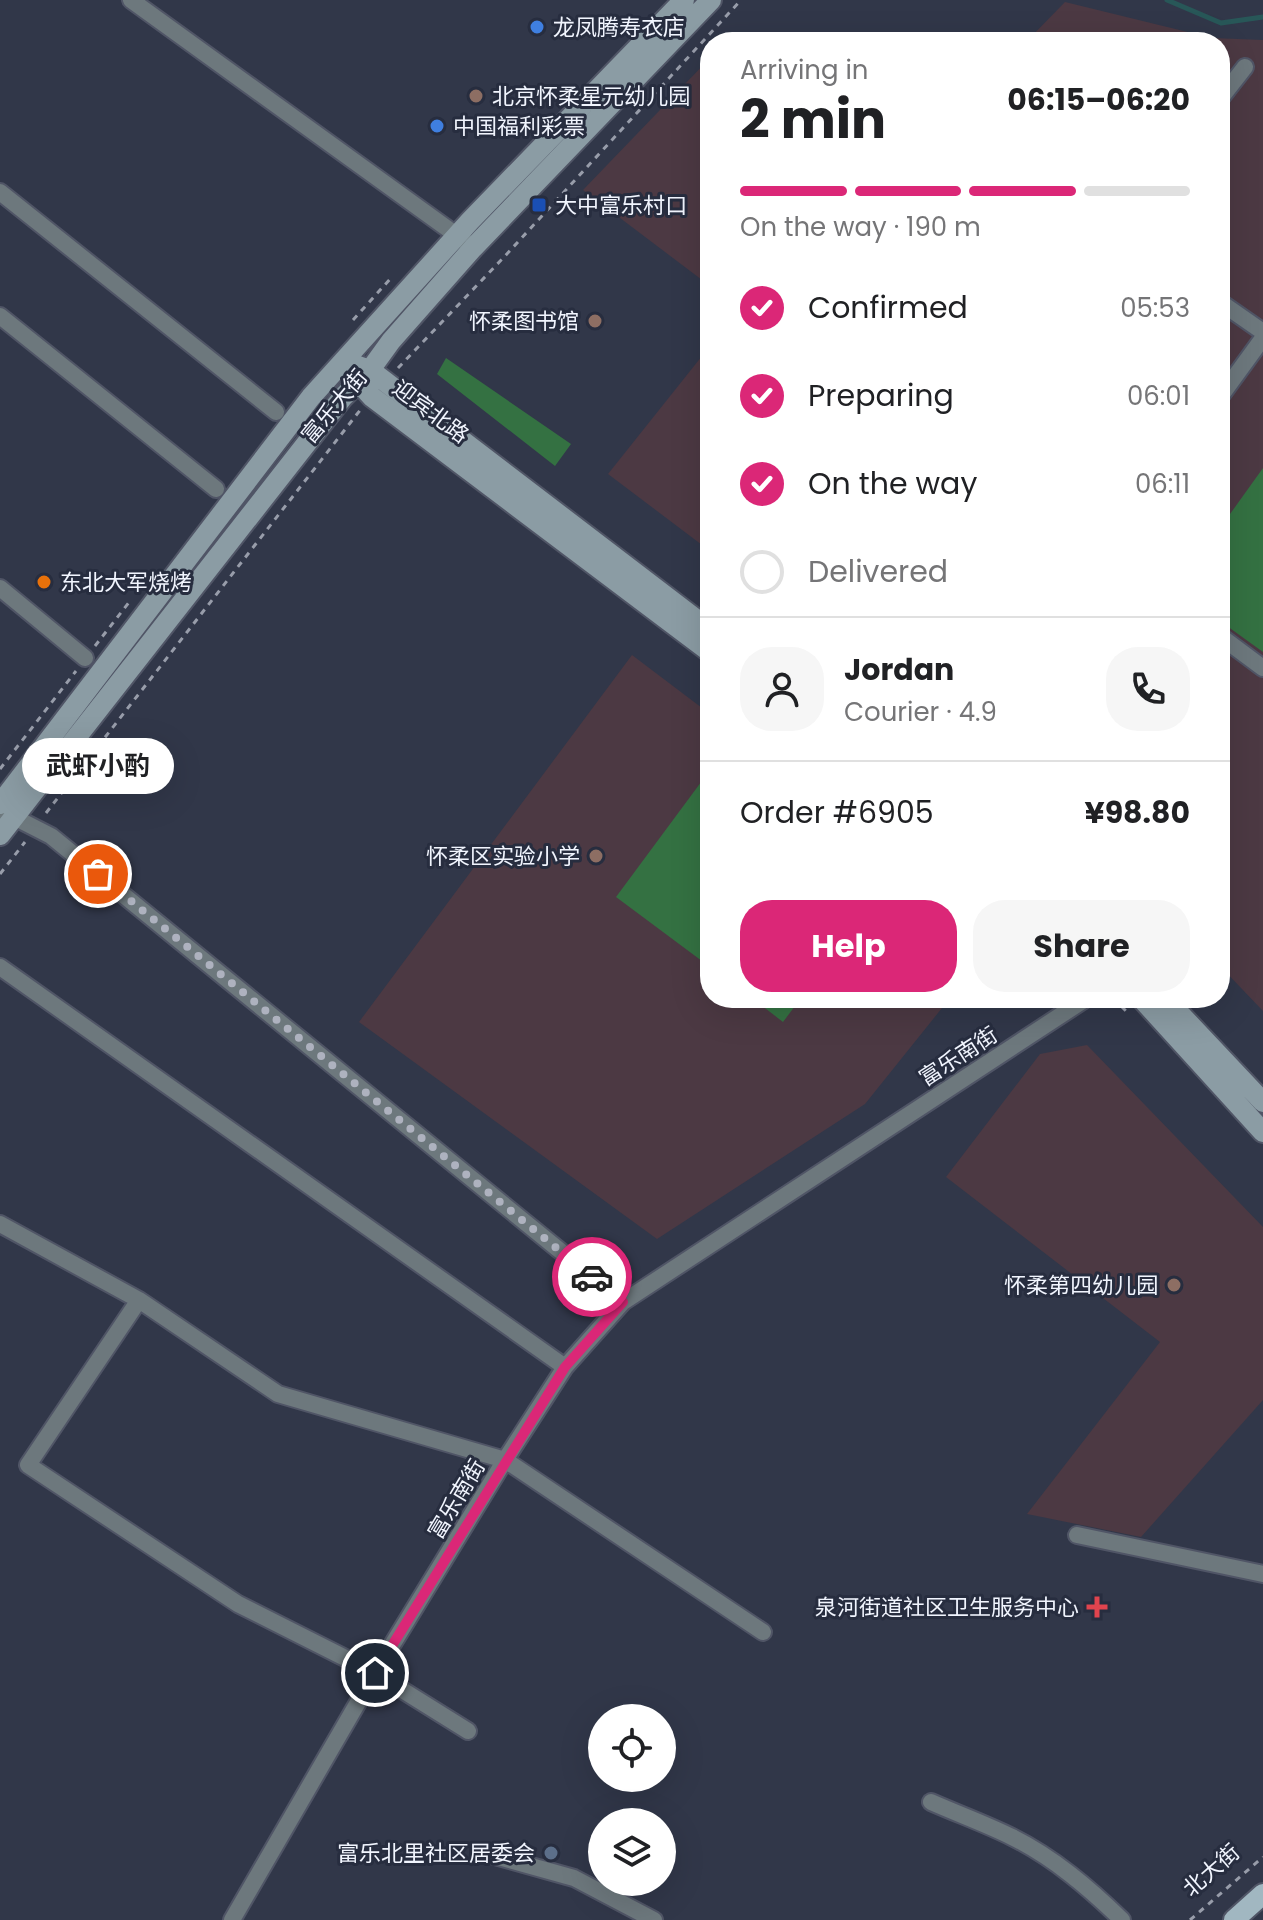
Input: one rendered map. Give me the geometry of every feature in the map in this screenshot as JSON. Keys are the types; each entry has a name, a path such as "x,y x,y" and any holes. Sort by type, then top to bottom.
{"main road":[{"name":"富乐大街","path":"5,810 322,421 371,383 391,341 466,242 684,0"},
{"name":"富乐大街","path":"0,835 5,810 311,397 342,362 711,0"},
{"name":"迎宾北路","path":"342,362 700,623"},
{"name":"迎宾北路","path":"371,383 700,644"},
{"path":"1150,1008 1263,1132"},
{"path":"1174,1008 1263,1102"},
{"path":"1234,1920 1263,1894"}],"street":[{"path":"131,0 466,242"},
{"path":"1230,86 1245,67"},
{"path":"0,192 276,412"},
{"path":"1230,310 1263,335 1230,383"},
{"path":"0,316 216,489"},
{"path":"0,588 85,658"},
{"path":"1230,643 1263,668"},
{"path":"5,810 63,845 623,1302"},
{"path":"0,967 565,1367"},
{"name":"富乐南街","path":"232,1920 375,1673 505,1460 565,1367 623,1302 1072,1008"},
{"path":"0,1224 139,1300 278,1394 505,1460 763,1632"},
{"path":"139,1300 28,1465 238,1604 375,1673 468,1731"},
{"path":"1077,1535 1263,1574"},
{"path":"931,1802 1013,1837 1088,1887 1122,1920"},
{"path":"488,1854 574,1878 654,1920"}],"path":[{"name":"富乐大街","path":"710,32 741,0"},
{"name":"富乐大街","path":"0,874 339,436 371,383 700,42"},
{"name":"北大街","path":"1190,1920 1263,1857"}],"shaded area":[{"path":"1065,2 1188,32 1036,32"},
{"path":"1230,39 1263,40 1263,1011 1230,976"},
{"path":"700,68 700,278 583,190"},
{"path":"700,359 700,543 608,474"},
{"name":"怀柔区实验小学","path":"632,655 700,706 700,1008 942,1008 865,1104 657,1239 359,1022"},
{"name":"怀柔第四幼儿园","path":"1087,1045 1263,1227 1263,1400 1141,1537 1027,1514 1160,1342 946,1177 1040,1054"}],"green space":[{"path":"446,358 571,444 555,466 437,374"},
{"path":"1263,468 1263,652 1230,628 1230,514"},
{"path":"700,784 700,960 616,897"},
{"path":"765,1008 794,1008 783,1022"}],"waterway":[{"path":"1167,0 1221,23 1263,17"}],"way so far":[{"path":"98,874 592,1277"}],"place":[{"name":"龙凤腾寿衣店","path":"537,27"},
{"name":"北京怀柔星元幼儿园","path":"476,96"},
{"name":"中国福利彩票","path":"437,126"},
{"name":"大中富乐村口","path":"539,205"},
{"name":"怀柔图书馆","path":"595,321"},
{"name":"东北大军烧烤","path":"44,582"},
{"name":"怀柔区实验小学","path":"596,856"},
{"name":"武虾小酌","path":"98,874"},
{"name":"怀柔第四幼儿园","path":"1174,1285"},
{"name":"泉河街道社区卫生服务中心","path":"1097,1607"},
{"name":"富乐北里社区居委会","path":"551,1853"}],"route":[{"path":"375,1673 565,1367 623,1302 592,1277"}]}
